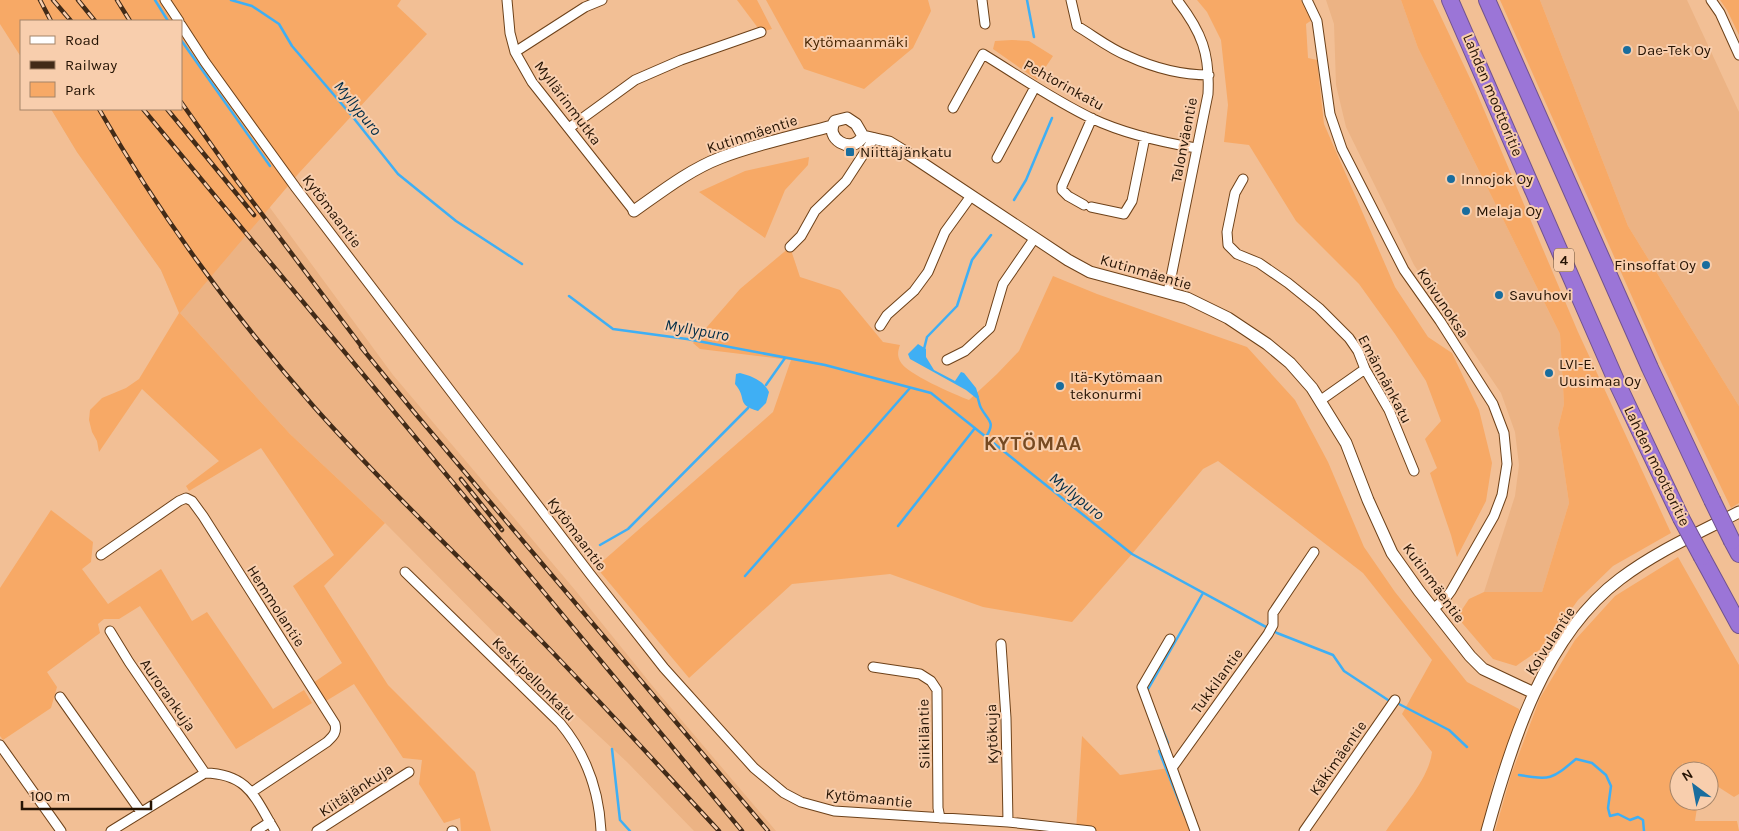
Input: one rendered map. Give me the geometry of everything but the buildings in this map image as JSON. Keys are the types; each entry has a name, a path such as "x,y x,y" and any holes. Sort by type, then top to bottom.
{"highway":[{"name":"Lahden moottoritie","path":"1450,0 1618,385 1681,518 1739,625"},
{"name":"4","path":"1487,0 1650,368 1736,547"}],"street":[{"path":"165,0 178,20"},
{"name":"Myllärinmutka","path":"506,0 510,34 515,52 532,82 634,211"},
{"path":"515,52 585,7 602,0"},
{"path":"982,0 985,24"},
{"path":"1071,0 1077,26 1122,53 1163,68 1199,75 1209,75"},
{"name":"Talonväentie","path":"1168,292 1208,94 1209,75 1202,41 1188,14 1177,0"},
{"name":"Koivunoksa","path":"1307,0 1316,21 1330,114 1342,149 1404,270 1494,404 1504,433 1507,464 1502,495 1494,516 1451,591 1433,609"},
{"path":"1711,0 1720,13 1739,55"},
{"name":"Kytömaantie","path":"182,26 296,188 590,574 664,668 754,768 784,793 801,802 834,811 1008,822 1091,831"},
{"path":"569,128 635,80 680,60 761,32"},
{"name":"Pehtorinkatu","path":"953,108 983,54 1035,87 1092,118 1145,137 1196,148"},
{"path":"997,158 1035,87"},
{"name":"Kutinmäentie","path":"634,211 670,185 719,158 832,126 835,121 847,118 856,124 869,138 889,142 1034,239 1090,272 1187,298 1228,318 1267,344 1290,363 1321,400 1348,448 1368,500 1392,553 1409,578 1470,656 1483,669 1534,693"},
{"path":"1092,118 1062,186 1062,190 1068,196 1088,206 1124,214 1129,208 1145,137"},
{"path":"832,126 832,131 837,140 844,145 849,146 869,138"},
{"path":"790,247 801,236 815,212 846,181 869,138"},
{"name":"Emännänkatu","path":"1243,179 1235,193 1227,232 1228,245 1237,254 1259,264 1288,283 1319,308 1349,338 1358,351 1365,369 1389,410 1414,471"},
{"path":"880,326 888,315 914,291 928,272 945,232 971,196"},
{"path":"947,360 964,351 990,328 1004,284 1034,239"},
{"path":"1321,400 1365,369"},
{"name":"Hemmolantie","path":"101,555 186,498 192,501 274,627 335,724 336,730 334,736 327,742 252,792"},
{"name":"Koivulantie","path":"1487,831 1502,776 1534,693 1566,638 1584,615 1619,580 1672,545 1739,512"},
{"name":"Tukkilantie","path":"1172,768 1268,634 1273,625 1273,613 1314,552"},
{"name":"Keskipellonkatu","path":"405,572 568,733 588,767 597,797 600,831"},
{"name":"Aurorankuja","path":"110,631 205,773"},
{"path":"1170,639 1142,687 1195,831"},
{"name":"Kytökuja","path":"1001,644 1006,718 1008,822"},
{"name":"Siikiläntie","path":"873,667 920,674 931,681 937,690 938,808 940,818"},
{"path":"60,697 141,812"},
{"name":"Käkimäentie","path":"1304,831 1395,700"},
{"path":"0,745 61,831"},
{"name":"Kiitäjänkuja","path":"318,831 409,772"},
{"path":"111,831 205,773 220,773 240,780 252,792 276,831"},
{"path":"256,831 270,822"}],"shaded area":[{"path":"1326,0 1401,0 1418,48 1560,334 1564,404 1558,428 1569,503 1542,592 1484,592 1515,496 1519,465 1515,432 1501,393 1414,265 1346,127 1336,85 1334,24"},
{"path":"1540,0 1687,0 1739,112 1739,406 1628,226"},
{"path":"196,107 393,375 776,831 694,831 627,762 573,712 385,523 290,434 180,313 161,270 77,152 52,110 182,109"}],"green space":[{"path":"0,0 401,0 397,6 427,34 299,173 180,313 290,434 385,523 324,586 388,685 475,772 491,831 461,831 460,818 444,823 419,784 422,760 403,758 354,684 326,701 313,683 342,663 293,586 334,555 261,448 189,491 186,486 219,461 142,389 99,452 89,420 90,410 102,398 126,388 139,379 179,313 161,270 77,152 52,110 182,110 182,20 20,20 20,55 0,24"},
{"path":"737,0 757,0 772,29 761,32"},
{"name":"Kytömaanmäki","path":"766,0 928,0 931,11 913,48 864,89 804,69"},
{"path":"1197,0 1301,0 1312,20 1306,24 1308,58 1317,60 1324,124 1395,287 1428,337 1452,353 1479,410 1492,463 1486,501 1457,557 1430,473 1437,468 1425,439 1441,421 1426,381 1359,284 1296,221 1249,145 1224,142 1228,105 1221,40 1207,12"},
{"path":"1401,0 1433,0 1476,91 1578,332 1671,533 1613,566 1578,600 1545,646 1516,666 1493,659 1457,617 1469,599 1484,592 1542,592 1569,503 1558,428 1564,404 1560,334 1418,48"},
{"path":"1500,0 1540,0 1628,226 1739,406 1739,503 1731,508 1661,362"},
{"path":"1720,0 1739,0 1739,35 1727,10"},
{"path":"995,41 1029,41 1053,56 1037,80 993,49"},
{"path":"809,157 808,165 785,190 765,238 699,192 745,171"},
{"path":"790,247 800,277 840,290 883,342 900,345 898,357 911,372 969,400 1019,351 1053,276 1097,294 1247,347 1295,400 1328,462 1364,547 1395,592 1467,682 1519,709 1520,715 1495,777 1481,831 1386,831 1420,783 1430,762 1432,752 1402,714 1432,660 1363,573 1218,461 1203,469 1072,622 983,607 890,574 792,584 689,678 596,567 773,412 791,360 700,349 693,343 740,289"},
{"path":"51,510 93,542 91,562 82,569 108,604 161,569 192,621 207,612 273,709 304,690 312,703 236,749 140,606 119,619 104,619 98,624 100,633 47,672 57,687 51,708 3,740 0,736 0,588"},
{"path":"1678,557 1739,665 1739,794 1734,797 1719,787 1719,761 1669,761 1669,811 1696,811 1695,821 1737,821 1739,831 1495,831 1511,775 1540,698 1575,640 1615,596"},
{"path":"1082,736 1120,775 1169,768 1189,831 1076,831"}],"water":[{"path":"918,344 926,349 926,357 934,370 955,381 961,372 964,373 976,388 979,397 976,398 966,390 910,359 908,354"},
{"path":"740,373 757,380 769,392 766,403 758,411 744,403 735,384 736,374"}],"waterway":[{"path":"155,0 167,20"},
{"name":"Myllypuro","path":"231,0 252,6 279,24 292,46 352,116 398,174 456,221 522,264"},
{"path":"1027,0 1034,37"},
{"path":"182,41 270,166"},
{"path":"1014,200 1026,180 1052,118"},
{"path":"924,349 927,337 957,306 972,260 991,235"},
{"name":"Myllypuro","path":"569,296 613,329 687,339 825,365 931,393 1132,554 1277,633 1333,655 1344,671 1388,700"},
{"path":"766,385 785,358"},
{"path":"745,576 910,388"},
{"path":"977,396 980,407 991,424 986,437"},
{"path":"600,545 628,529 748,408"},
{"path":"898,526 975,428"},
{"path":"1147,691 1203,593"},
{"name":"Myllypuro","path":"1399,704 1449,730 1467,747"},
{"path":"1160,724 1168,743"},
{"path":"612,749 620,820 630,831"},
{"path":"1159,751 1185,816"},
{"name":"Myllypuro","path":"1519,775 1545,778 1555,775 1576,759 1592,763 1606,775 1611,786 1608,808 1610,816 1618,814 1630,820 1638,817 1643,820 1644,831"}],"railway":[{"path":"40,0 50,20"},
{"path":"53,0 70,20"},
{"path":"78,0 94,20"},
{"path":"117,0 129,20"},
{"path":"182,103 237,181 365,351"},
{"path":"100,110 147,188 200,264 256,338 315,408 419,518 551,650 719,831"},
{"path":"144,110 742,831"},
{"path":"168,110 254,215"},
{"path":"361,347 768,831"},
{"path":"461,479 502,530"}],"place":[{"name":"Dae-Tek Oy","path":"1627,50"},
{"name":"Niittäjänkatu","path":"850,152"},
{"name":"Innojok Oy","path":"1451,179"},
{"name":"Melaja Oy","path":"1466,211"},
{"name":"Finsoffat Oy","path":"1706,265"},
{"name":"Savuhovi","path":"1499,295"},
{"name":"LVI-E. Uusimaa Oy","path":"1549,373"},
{"name":"Itä-Kytömaan tekonurmi","path":"1060,386"}],"district":[{"name":"KYTÖMAA","path":"1033,443"}]}
